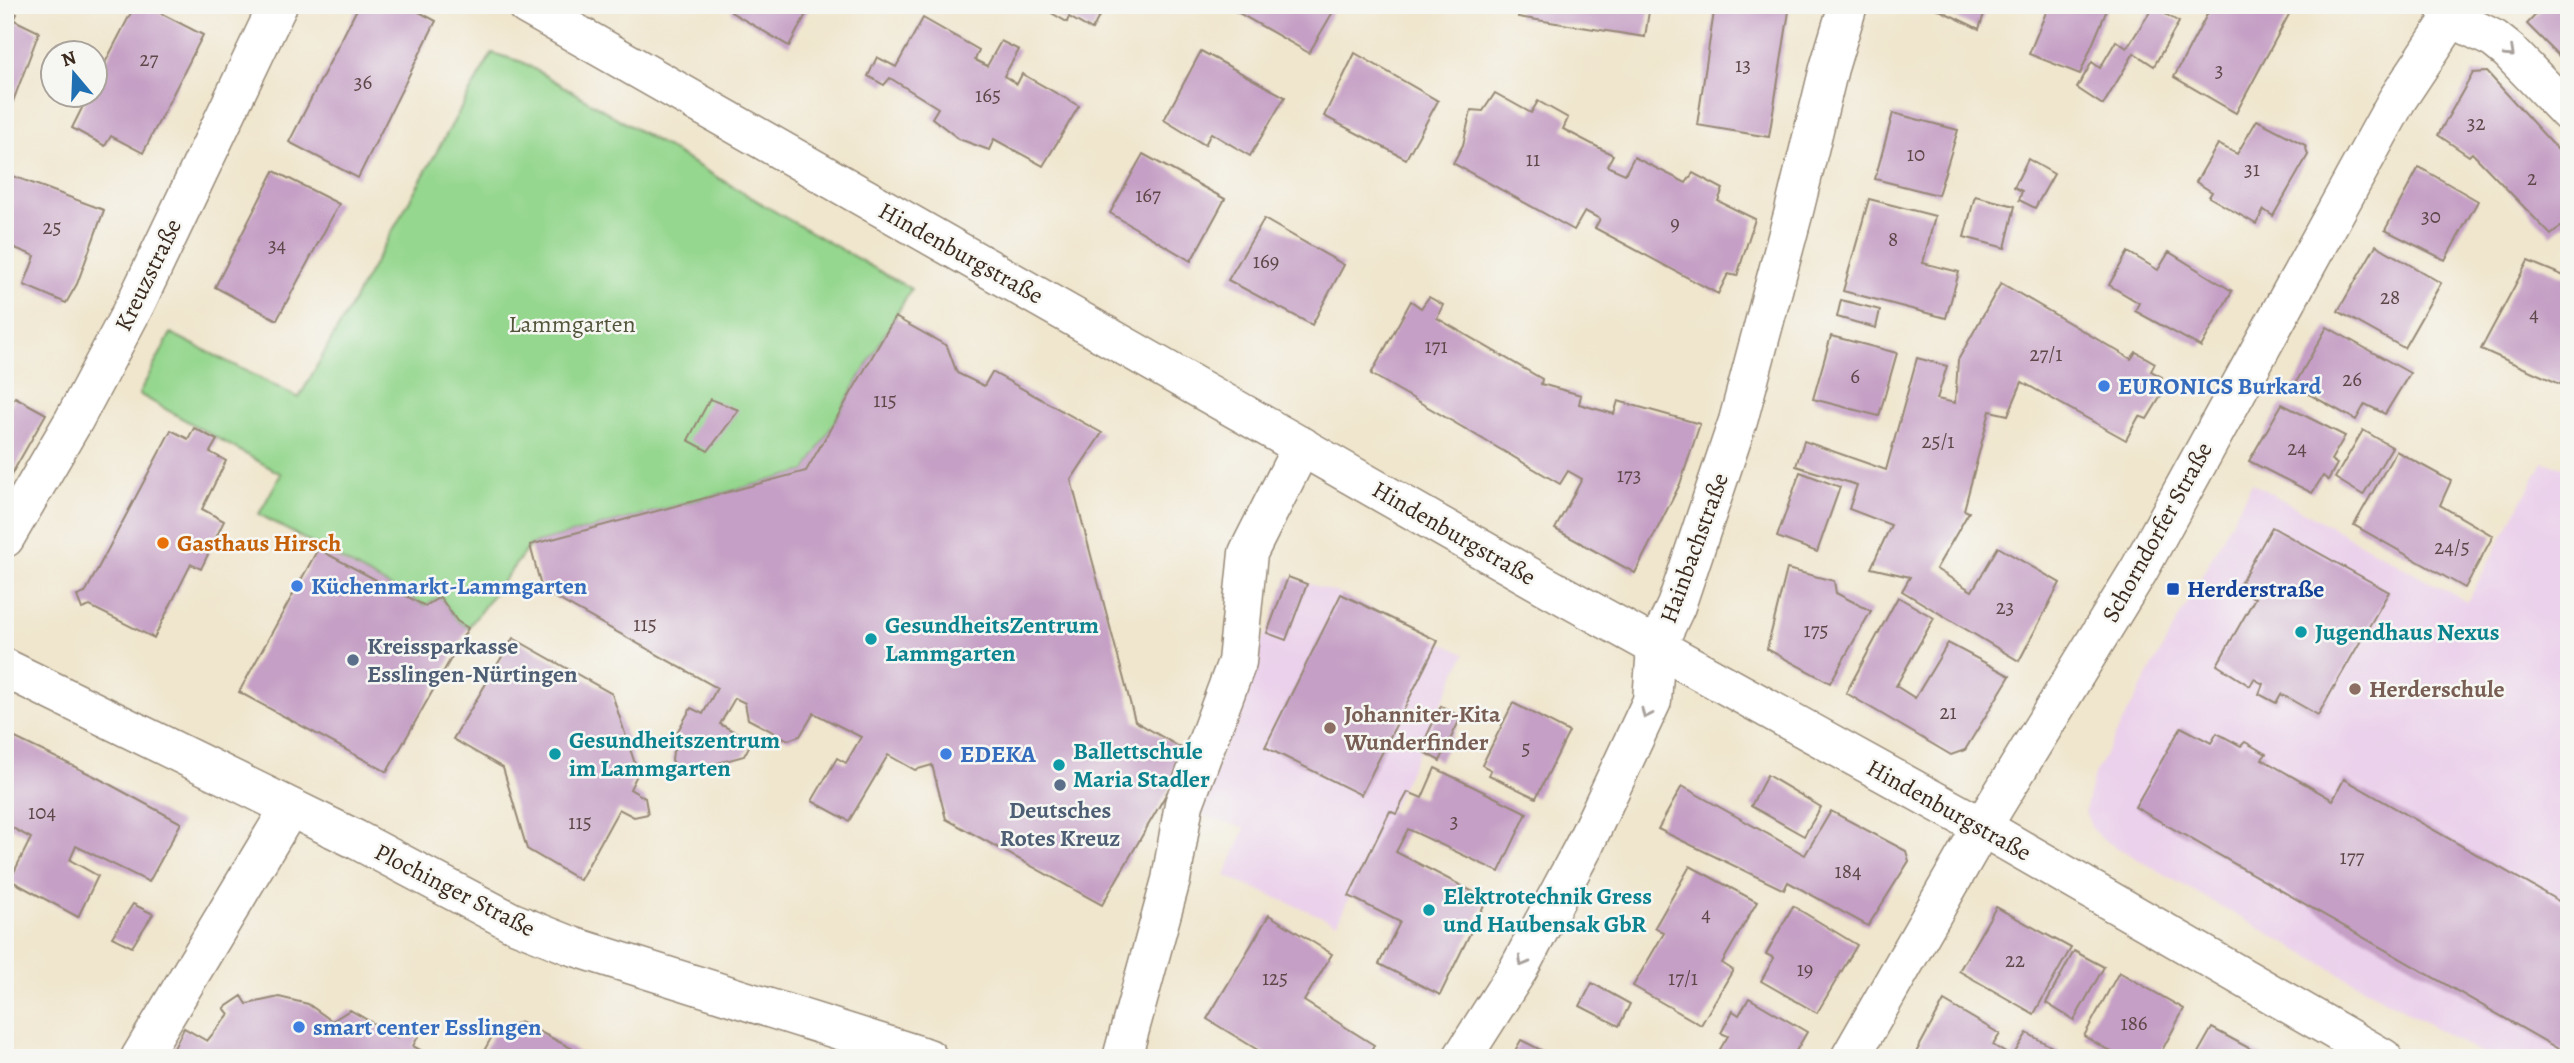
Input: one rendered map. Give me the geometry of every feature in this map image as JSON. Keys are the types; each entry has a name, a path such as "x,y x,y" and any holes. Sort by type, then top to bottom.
{"street":[{"name":"Kreuzstraße","path":"5,538 136,303 278,5"},
{"name":"Hindenburgstraße","path":"526,5 1657,648 1982,827 2383,1058"},
{"name":"Hainbachstraße","path":"1462,1058 1518,970 1583,848 1652,701 1657,648 1676,606 1738,421 1829,68 1848,5"},
{"path":"2453,8 2509,51 2569,113"},
{"name":"Schorndorfer Straße","path":"1850,1058 1982,827 2139,570 2397,100 2453,8"},
{"path":"1122,1058 1171,880 1184,804 1237,662 1248,552 1302,446"},
{"name":"Plochinger Straße","path":"5,668 355,839 512,922 572,946 928,1058"},
{"path":"140,1058 289,809"}],"shaded area":[{"name":"Herderschule","path":"2543,462 2569,468 2569,1058 2488,1058 2102,839 2091,827 2085,811 2094,775 2252,483 2467,602"},
{"name":"Johanniter-Kita Wunderfinder","path":"1288,577 1341,594 1465,654 1337,923 1225,876 1245,828 1199,815 1264,635"}],"green space":[{"name":"Lammgarten","path":"492,53 522,62 911,289 806,471 530,545 468,628 457,621 440,597 425,606 259,514 281,474 139,394 171,333 299,398"}],"building":[{"path":"135,5 145,5 203,35 143,153 111,136 105,146 72,128 82,108 108,108 108,57"},
{"path":"359,5 406,5 436,21 358,178 289,142"},
{"path":"734,5 811,5 789,46 731,12"},
{"path":"1045,5 1105,5 1092,30 1069,17 1067,22 1043,8"},
{"path":"1231,5 1337,5 1309,53 1230,8"},
{"path":"1520,5 1650,5 1645,37 1518,17"},
{"path":"1715,5 1790,5 1769,137 1697,125"},
{"path":"1929,5 1987,5 1979,29"},
{"path":"2049,5 2109,5 2080,74 2029,54"},
{"path":"2212,5 2294,5 2236,113 2174,77"},
{"path":"2545,5 2569,5 2569,66 2527,24"},
{"path":"2153,7 2179,22 2154,66 2134,53 2103,105 2077,88 2092,62 2100,68 2116,41 2127,48"},
{"path":"5,8 17,14 14,20 39,32 12,104 5,101"},
{"path":"923,18 979,50 975,60 987,66 1001,41 1019,50 1004,76 1017,84 1022,74 1079,106 1043,166 994,139 989,150 959,139 932,118 938,108 890,78 884,85 868,76 877,57 896,67"},
{"path":"1201,51 1285,97 1250,156 1211,133 1205,145 1164,120"},
{"path":"1355,53 1438,101 1406,159 1324,116"},
{"path":"2487,72 2569,162 2569,194 2565,197 2569,202 2569,220 2551,235 2472,153 2469,156 2438,135 2473,73"},
{"path":"1495,93 1531,113 1538,101 1568,118 1563,129 1613,155 1607,166 1625,174 1634,157 1686,183 1693,173 1723,189 1718,201 1755,219 1737,276 1728,274 1718,294 1595,228 1600,219 1585,211 1574,230 1453,163 1463,145 1471,110 1483,111"},
{"path":"1893,113 1958,130 1938,195 1875,179"},
{"path":"2257,120 2305,145 2308,155 2273,216 2264,210 2256,224 2209,197 2212,192 2196,182 2218,144 2237,154"},
{"path":"1143,154 1225,199 1191,261 1110,213"},
{"path":"2028,159 2054,174 2035,208 2019,200 2022,191 2014,187"},
{"path":"2419,167 2478,201 2445,260 2385,230"},
{"path":"274,171 339,204 277,320 215,287"},
{"path":"5,173 104,210 77,284 66,303 24,285 35,256 5,244"},
{"path":"1975,196 2015,206 2005,248 1964,237"},
{"path":"1869,199 1935,216 1923,263 1959,272 1946,318 1843,291"},
{"path":"1264,219 1344,265 1312,325 1228,280"},
{"path":"2376,245 2441,283 2404,348 2338,311"},
{"path":"2128,252 2158,270 2169,252 2232,291 2201,347 2135,311 2139,303 2109,285"},
{"path":"2528,261 2569,278 2569,388 2481,349"},
{"path":"2001,283 2131,359 2136,352 2155,363 2151,371 2162,377 2156,386 2164,391 2147,419 2139,416 2126,440 2022,382 2008,415 1990,411 1964,510 1969,512 1936,569 1972,591 1998,547 2060,583 2019,661 1902,591 1910,577 1871,568 1891,525 1849,509 1857,485 1796,466 1804,441 1886,470 1917,358 1947,366 1937,399 1955,403 1958,360"},
{"path":"1429,297 1443,305 1437,318 1542,379 1541,384 1581,395 1579,404 1614,414 1618,401 1700,424 1680,484 1635,573 1555,529 1582,479 1568,471 1560,484 1371,374 1411,301 1421,308"},
{"path":"1841,300 1880,310 1876,328 1837,317"},
{"name":"GesundheitsZentrum Lammgarten","path":"895,317 947,346 957,373 984,386 992,372 1102,433 1071,480 1135,721 1190,753 1102,905 946,819 932,765 915,770 888,755 849,821 812,801 837,758 846,763 861,737 814,713 800,736 788,740 748,719 745,703 735,698 720,724 752,741 744,756 689,771 678,770 672,760 673,751 685,740 676,734 691,708 703,714 717,688 542,590 530,545 806,471"},
{"path":"2327,327 2410,373 2385,414 2365,404 2356,420 2294,386"},
{"path":"1831,336 1897,353 1879,416 1813,399"},
{"path":"15,397 46,414 5,486 5,414"},
{"path":"710,399 739,410 708,451 688,440"},
{"path":"2282,404 2345,436 2331,460 2337,464 2328,480 2323,476 2312,493 2249,461"},
{"name":"Gasthaus Hirsch","path":"194,428 217,440 210,452 226,461 202,509 224,521 201,569 191,564 154,638 90,606 82,609 77,596 85,593 171,430 188,439"},
{"path":"2363,430 2392,447 2363,495 2335,478"},
{"path":"2396,451 2451,481 2440,505 2493,536 2465,588 2354,525"},
{"path":"1800,472 1840,487 1817,552 1777,537"},
{"name":"Jugendhaus Nexus","path":"2272,527 2389,592 2318,715 2281,694 2276,703 2259,694 2263,684 2254,679 2250,686 2217,665 2255,598 2237,589"},
{"name":"Kreissparkasse Esslingen-Nürtingen","path":"318,549 425,606 440,597 457,621 468,628 387,772 239,692"},
{"path":"1787,569 1834,581 1836,593 1871,611 1830,683 1767,649"},
{"path":"1288,577 1307,584 1286,640 1267,633"},
{"name":"Johanniter-Kita Wunderfinder","path":"1341,594 1438,641 1361,795 1265,747"},
{"path":"1898,597 1934,618 1896,686 1915,698 1948,643 2010,676 1965,750 1951,755 1846,693"},
{"name":"Gesundheitszentrum im Lammgarten","path":"513,638 612,694 638,773 630,789 645,798 648,814 634,817 619,809 580,880 527,849 503,768 453,739"},
{"path":"1513,703 1569,732 1536,798 1489,775 1491,770 1482,765"},
{"path":"1441,706 1461,717 1440,761 1420,750"},
{"path":"2181,727 2211,743 2217,733 2241,746 2245,742 2266,754 2262,759 2333,800 2344,779 2569,907 2569,1055 2135,807"},
{"path":"5,733 96,777 181,823 149,882 76,846 70,860 98,876 78,917 10,880 31,838 5,824"},
{"path":"1435,768 1527,813 1499,872 1408,829 1396,852 1487,899 1440,995 1379,964 1400,922 1349,896 1390,811 1396,814 1408,792 1422,798"},
{"path":"1767,775 1821,807 1804,836 1751,806"},
{"path":"1682,786 1805,855 1831,811 1906,851 1909,861 1868,926 1788,882 1784,890 1658,829"},
{"path":"1690,866 1757,902 1722,963 1733,970 1701,1025 1633,986 1664,933 1655,927"},
{"path":"133,904 153,914 132,947 112,937"},
{"path":"1793,906 1857,945 1817,1013 1761,981 1774,958 1766,954"},
{"path":"1996,907 2071,948 2034,1014 1959,971"},
{"path":"1269,915 1332,954 1304,1001 1374,1045 1366,1058 1271,1058 1207,1019"},
{"path":"2074,951 2104,967 2074,1020 2046,1003"},
{"path":"2119,972 2184,1009 2158,1058 2122,1058 2084,1036"},
{"path":"1592,983 1630,1004 1619,1026 1580,1006"},
{"name":"smart center Esslingen","path":"242,996 247,1004 279,997 308,1004 332,1021 350,1010 397,1037 402,1026 419,1035 413,1046 435,1058 169,1058 184,1028 207,1041 229,1014 224,1008"},
{"path":"1749,998 1807,1032 1792,1058 1716,1056 1728,1036 1721,1033 1733,1011 1739,1015"},
{"path":"1944,1001 2000,1034 1993,1045 2012,1057 2027,1033 2059,1051 2055,1058 1913,1058"},
{"path":"521,1022 590,1058 480,1058 495,1031"},
{"path":"2212,1028 2267,1058 2195,1058"},
{"path":"1521,1040 1551,1055 1550,1058 1511,1058"}],"place":[{"name":"EURONICS Burkard","path":"2104,386"},
{"name":"Gasthaus Hirsch","path":"163,543"},
{"name":"Küchenmarkt-Lammgarten","path":"297,586"},
{"name":"Herderstraße","path":"2173,589"},
{"name":"Jugendhaus Nexus","path":"2301,632"},
{"name":"GesundheitsZentrum Lammgarten","path":"871,639"},
{"name":"Kreissparkasse Esslingen-Nürtingen","path":"353,660"},
{"name":"Herderschule","path":"2355,689"},
{"name":"Johanniter-Kita Wunderfinder","path":"1330,728"},
{"name":"Gesundheitszentrum im Lammgarten","path":"555,754"},
{"name":"EDEKA","path":"946,754"},
{"name":"Ballettschule Maria Stadler","path":"1059,765"},
{"name":"Deutsches Rotes Kreuz","path":"1060,785"},
{"name":"Elektrotechnik Gress und Haubensak GbR","path":"1429,910"},
{"name":"smart center Esslingen","path":"299,1027"}]}
